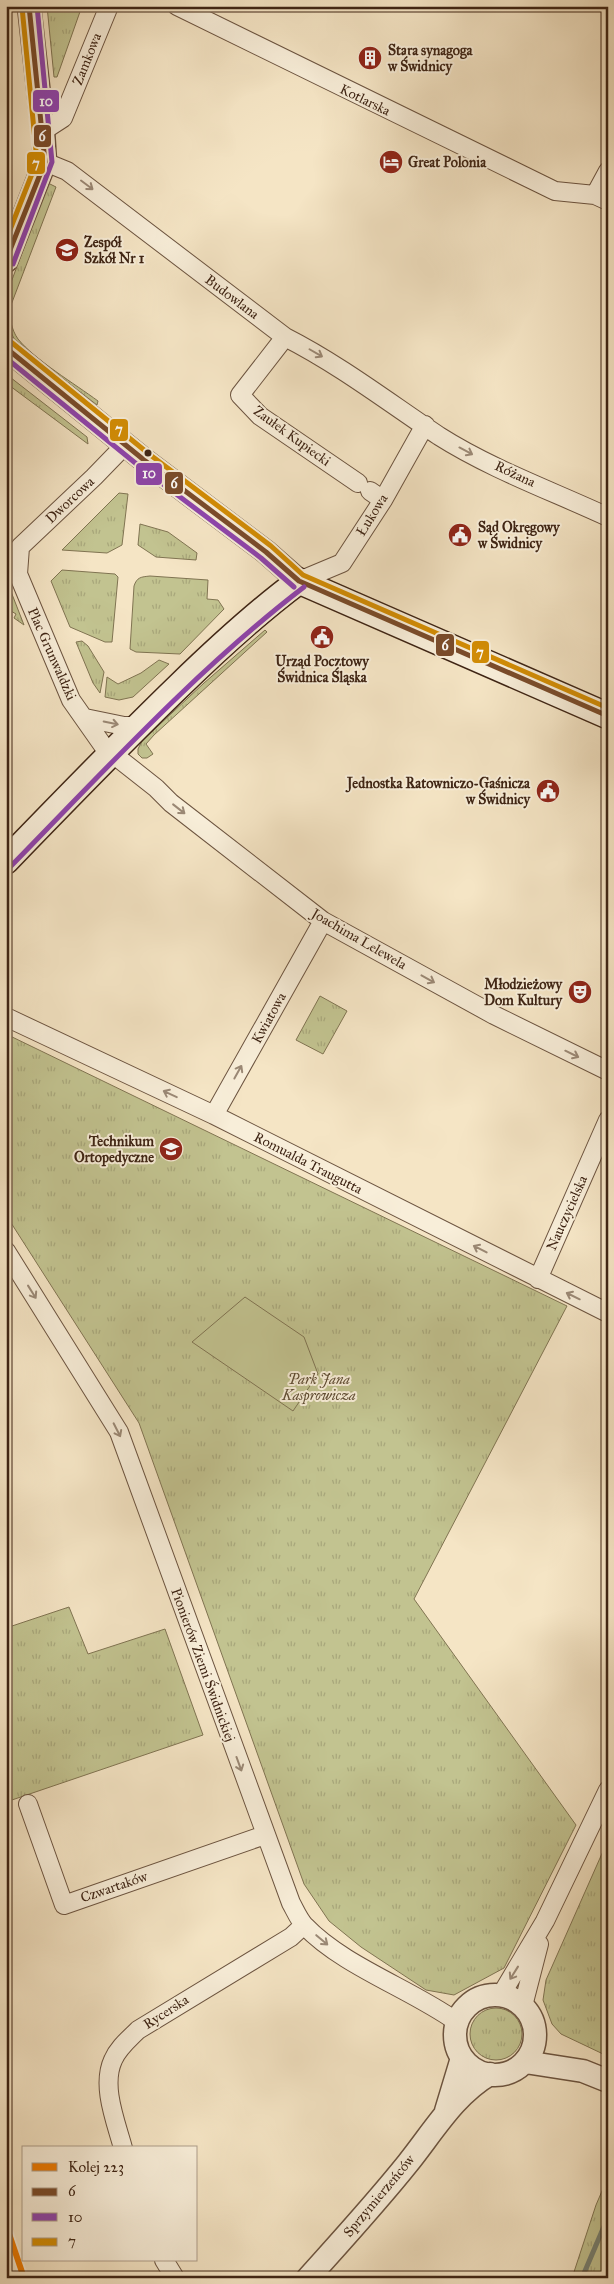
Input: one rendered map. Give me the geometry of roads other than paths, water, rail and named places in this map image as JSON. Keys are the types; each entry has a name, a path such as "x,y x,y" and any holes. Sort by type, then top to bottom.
{"main road":[{"path":"6,861 138,726 266,605 299,581 608,716"}],"street":[{"path":"6,261 45,162 44,131 29,6"},
{"name":"Zamkowa","path":"44,131 63,118 109,6"},
{"name":"Kotlarska","path":"177,6 361,98 555,191 601,198"},
{"name":"Budowlana","path":"45,162 68,171 285,337 332,363 425,425"},
{"path":"601,198 608,171"},
{"name":"Zaułek Kupiecki","path":"285,337 240,395 260,416 370,491"},
{"path":"6,348 266,552 299,581"},
{"name":"Łukowa","path":"299,581 342,563 370,491 425,425"},
{"name":"Różana","path":"425,425 465,451 608,517"},
{"name":"Dworcowa","path":"14,558 126,444"},
{"name":"Plac Grunwaldzki","path":"14,558 71,700 104,747 111,752"},
{"path":"85,718 124,726 138,726"},
{"name":"Joachima Lelewela","path":"111,752 156,788 170,803 324,921 494,1015 608,1071"},
{"name":"Kwiatowa","path":"214,1115 324,921"},
{"name":"Romualda Traugutta","path":"6,1017 214,1115 608,1313"},
{"name":"Nauczycielska","path":"538,1279 608,1120"},
{"name":"Pionierów Ziemi Świdnickiej","path":"6,1250 119,1432 291,1903 304,1925 337,1952 426,2001 457,2022"},
{"path":"501,1995 545,1921 608,1790"},
{"name":"Czwartaków","path":"28,1804 64,1905 265,1835"},
{"path":"524,2006 545,1921"},
{"name":"Rycerska","path":"122,2146 111,2100 109,2077 112,2060 123,2044 138,2030 291,1936 304,1925"},
{"path":"487,1995 501,1995 517,2000 524,2006 531,2015 535,2026 536,2038 534,2047 525,2062 508,2072 490,2074 479,2072 462,2058 456,2040 457,2022 464,2010 474,2000 487,1995"},
{"path":"536,2038 583,2072"},
{"name":"Sprzymierzeńców","path":"446,2111 462,2058"},
{"path":"525,2062 583,2072 608,2081"},
{"name":"Sprzymierzeńców","path":"308,2278 408,2163 446,2111 480,2080 490,2074"},
{"path":"165,2262 175,2278"}],"waterway":[{"path":"582,2278 608,2217"}],"rail line":[{"name":"223","path":"6,2225 24,2278"}],"place":[{"name":"Stara synagoga w Świdnicy","path":"370,58"},
{"name":"Great Polonia","path":"391,162"},
{"name":"Zespół Szkół Nr 1","path":"67,250"},
{"name":"Sąd Okręgowy w Świdnicy","path":"460,535"},
{"name":"Urząd Pocztowy Świdnica Śląska","path":"322,637"},
{"name":"Jednostka Ratowniczo-Gaśnicza w Świdnicy","path":"548,791"},
{"name":"Młodzieżowy Dom Kultury","path":"580,992"},
{"name":"Technikum Ortopedyczne","path":"171,1149"}],"park label":[{"name":"Park Jana Kasprowicza","path":"319,1388"}]}
